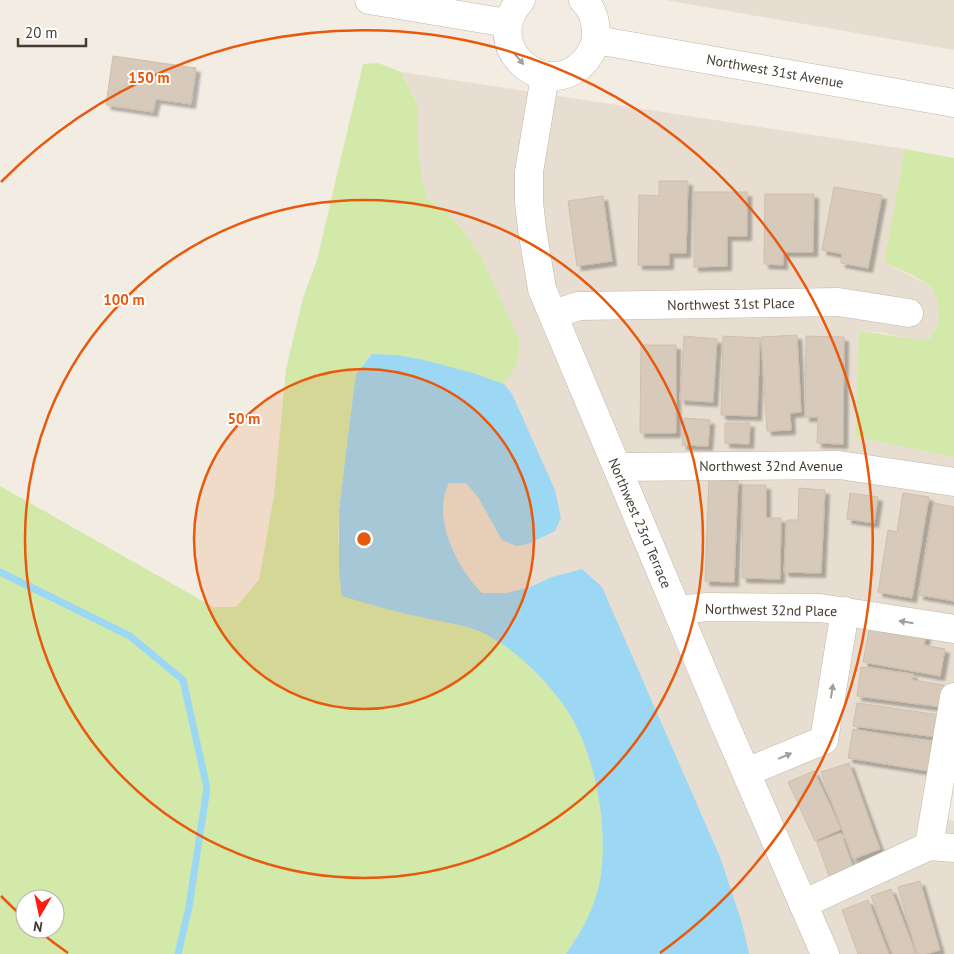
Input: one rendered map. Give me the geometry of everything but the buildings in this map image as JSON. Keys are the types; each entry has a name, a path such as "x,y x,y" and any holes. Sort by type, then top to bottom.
{"street":[{"path":"369,0 508,23"},
{"path":"521,0 514,8 508,23 508,42 516,58 529,70 545,76 563,75 578,68 590,55 596,40 596,21 588,5 583,0"},
{"name":"Northwest 31st Avenue","path":"596,40 954,102"},
{"name":"Northwest 23rd Terrace","path":"545,76 529,172 529,202 542,289 825,954"},
{"name":"Northwest 31st Place","path":"553,314 579,306 838,302 909,313"},
{"name":"Northwest 32nd Avenue","path":"617,467 839,464 954,482"},
{"name":"Northwest 32nd Place","path":"677,610 708,607 820,608 954,629"},
{"path":"747,772 824,740 845,611"},
{"path":"803,904 941,847 954,696"}],"shaded area":[{"path":"665,0 954,0 954,50"},
{"path":"401,72 905,149 884,262 932,287 938,304 939,324 929,340 911,340 885,333 859,331 855,437 954,457 954,781 947,819 954,821 954,954 566,954 585,925 339,572 447,366 500,298 482,258 465,233 447,212 428,199 422,180 418,143 418,106"}],"green space":[{"path":"378,63 401,72 418,106 418,143 422,180 428,199 447,212 465,233 482,258 520,342 516,366 504,384 439,364 406,357 372,354 356,374 339,511 338,542 371,605 465,626 485,634 508,648 530,666 565,707 586,748 599,797 602,823 603,848 601,872 597,893 588,917 566,954 0,954 0,486 213,607 236,607 259,580 274,496 286,369 303,298 317,260 363,64"},
{"path":"905,149 954,158 954,457 855,437 859,331 929,340 939,324 938,304 932,287 884,262"}],"water":[{"path":"372,354 420,359 473,373 504,384 512,394 555,490 561,518 555,531 528,544 517,546 502,540 478,497 466,483 449,483 444,496 443,511 449,541 464,570 482,593 507,593 530,587 552,577 582,569 602,587 720,857 742,923 749,954 566,954 584,925 594,902 601,872 603,848 599,797 593,772 586,748 565,707 530,666 508,648 485,634 465,626 375,606 342,596 339,572 339,511 350,420 356,374"}],"waterway":[{"path":"0,572 130,636 183,680 207,788 189,907 178,954"}]}
